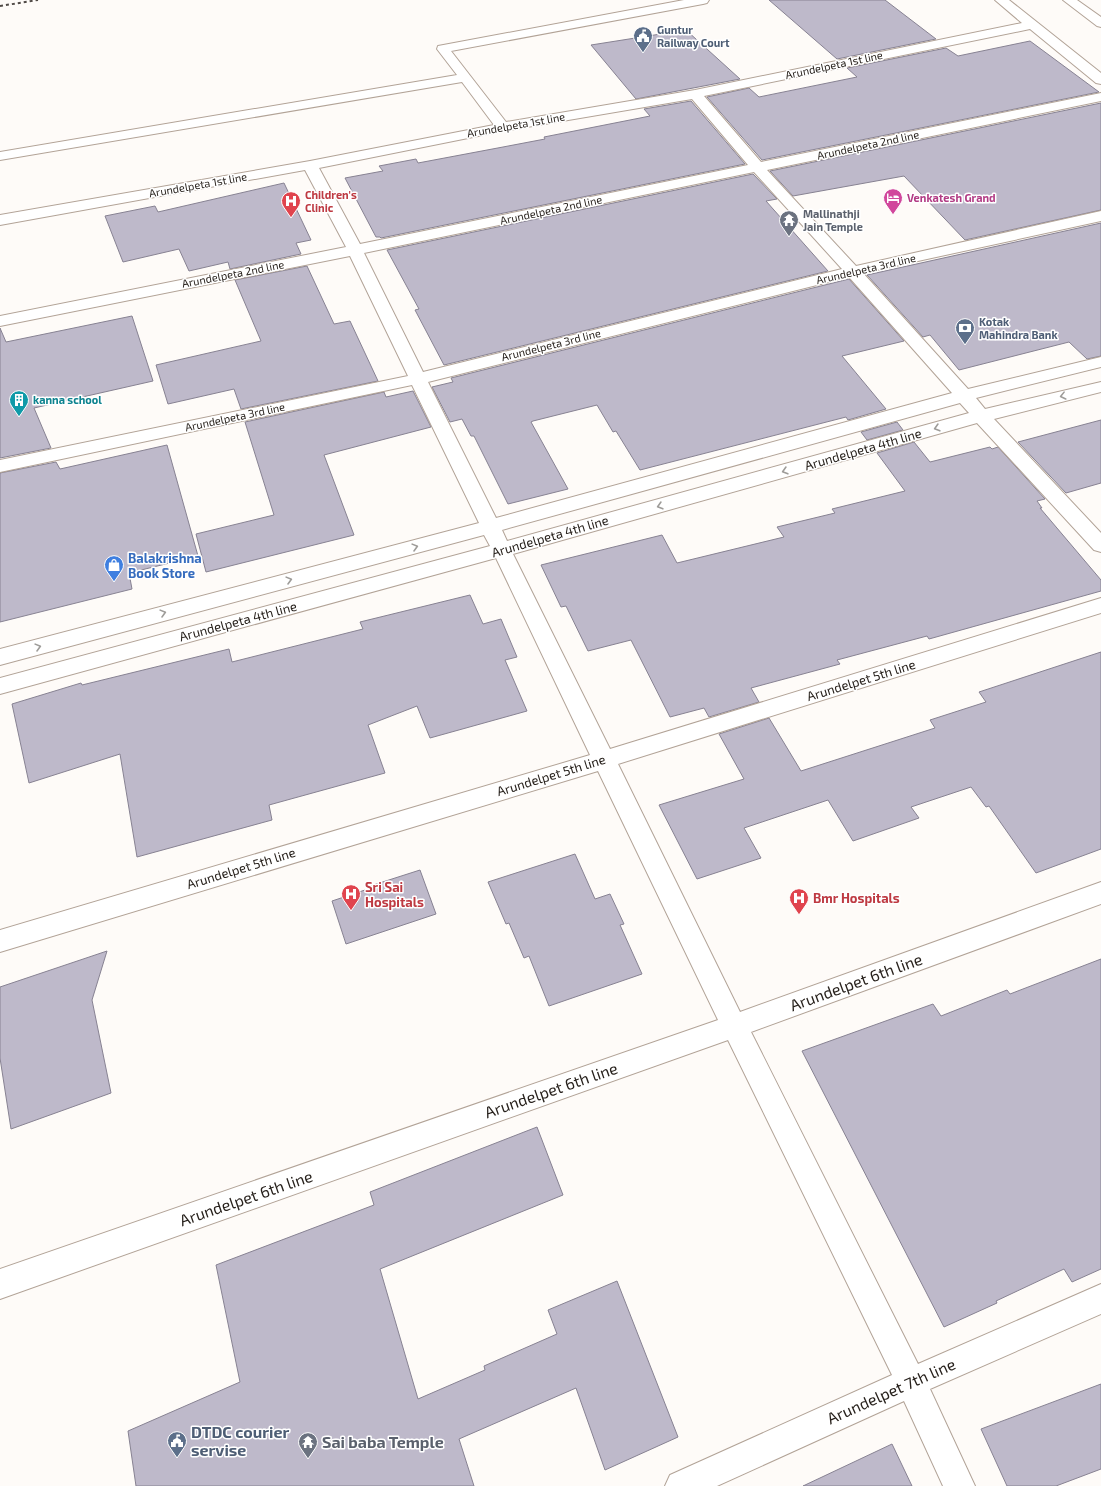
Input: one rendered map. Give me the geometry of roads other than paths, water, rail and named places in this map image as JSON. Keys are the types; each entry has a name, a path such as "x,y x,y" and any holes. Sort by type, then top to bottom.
{"street":[{"path":"503,127 443,49 703,0"},
{"path":"1001,0 1101,80"},
{"path":"1069,0 1101,23"},
{"path":"1086,13 1101,10"},
{"name":"Arundelpeta 1st line","path":"0,220 310,165 503,127 695,94 1031,24"},
{"path":"0,156 465,78"},
{"path":"695,94 758,168 853,271 981,416 1101,545"},
{"name":"Arundelpeta 2nd line","path":"0,320 355,250 1101,97"},
{"path":"310,165 355,250 603,760 911,1382 959,1486"},
{"name":"Arundelpeta 3rd line","path":"0,466 416,378 853,271 1101,216"},
{"name":"Arundelpeta 4th line","path":"0,657 489,527 963,396 1101,362"},
{"name":"Arundelpeta 4th line","path":"0,686 501,550 981,416 1101,387"},
{"name":"Arundelpet 5th line","path":"0,941 603,760 1101,605"},
{"name":"Arundelpet 6th line","path":"0,1284 734,1026 1101,893"},
{"name":"Arundelpet 7th line","path":"681,1486 911,1382 1101,1299"}],"railway":[{"path":"0,6 38,0"}],"place":[{"name":"Guntur Railway Court","path":"643,53"},
{"name":"Venkatesh Grand","path":"893,215"},
{"name":"Children's Clinic","path":"291,218"},
{"name":"Mallinathji Jain Temple","path":"789,237"},
{"name":"Kotak Mahindra Bank","path":"965,345"},
{"name":"kanna school","path":"19,417"},
{"name":"Balakrishna Book Store","path":"114,582"},
{"name":"Sri Sai Hospitals","path":"351,911"},
{"name":"Bmr Hospitals","path":"799,915"},
{"name":"DTDC courier servise","path":"177,1458"},
{"name":"Sai baba Temple","path":"308,1459"}]}
